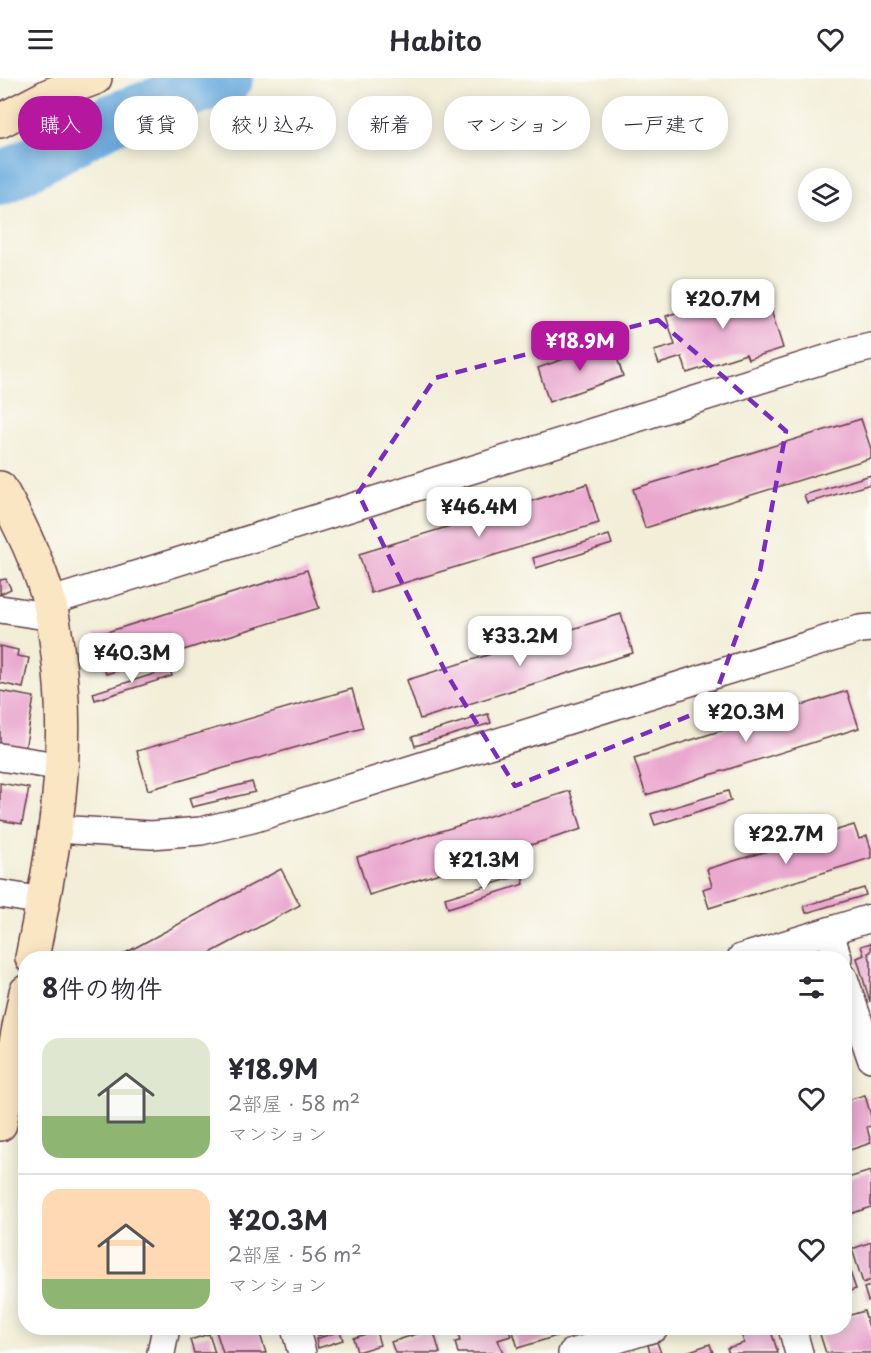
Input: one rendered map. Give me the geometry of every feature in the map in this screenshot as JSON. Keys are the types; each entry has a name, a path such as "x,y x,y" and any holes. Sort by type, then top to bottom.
{"street":[{"path":"0,122 50,94 95,78"},
{"path":"0,609 51,610 845,352 871,347"},
{"path":"0,488 30,548 51,610 62,687 63,767 57,829 33,951"},
{"path":"57,829 151,835 201,831 252,819 860,629 871,628"},
{"path":"0,757 63,767"},
{"path":"0,894 43,901"},
{"path":"764,951 871,918"},
{"path":"829,931 836,951"},
{"path":"852,1002 871,1058"},
{"path":"0,1124 7,1053 18,1018"},
{"path":"161,1353 165,1335"},
{"path":"297,1335 303,1353"},
{"path":"572,1353 631,1335"},
{"path":"794,1335 800,1353"}],"highlighted area":[{"path":"658,320 786,431 760,571 711,707 515,786 446,673 358,493 435,378"}],"building":[{"path":"762,281 783,348 748,359 746,354 687,373 682,357 659,364 654,351 675,345 666,316 728,296 727,292"},
{"path":"612,342 623,376 549,402 538,368"},
{"path":"861,419 871,449 871,458 645,528 633,489"},
{"path":"871,475 871,484 807,503 804,495"},
{"path":"587,484 599,523 371,593 359,554"},
{"path":"609,535 612,544 536,568 533,558"},
{"path":"307,570 319,608 106,674 94,636"},
{"path":"6,579 11,589 0,594 0,580"},
{"path":"621,614 633,653 420,719 407,680"},
{"path":"0,646 18,650 17,656 29,658 23,688 0,683"},
{"path":"170,669 172,676 95,700 93,693"},
{"path":"352,689 363,728 148,790 137,751"},
{"path":"0,691 34,697 25,750 0,745"},
{"path":"847,691 859,728 646,795 634,758"},
{"path":"488,714 491,723 415,746 412,737"},
{"path":"252,782 255,792 192,807 189,798"},
{"path":"0,783 29,788 22,824 0,820"},
{"path":"570,791 582,829 369,895 357,857"},
{"path":"728,791 731,801 655,825 651,814"},
{"path":"854,825 859,839 867,836 871,858 709,908 703,889 712,886 707,869"},
{"path":"281,869 300,905 214,951 129,951"},
{"path":"522,875 524,884 448,908 445,898"},
{"path":"864,888 866,895 806,913 804,906"},
{"path":"871,943 871,952 868,953 871,962 870,1002 857,958 864,955 861,946"},
{"path":"865,1095 871,1116 871,1126 867,1127 871,1143 852,1149 852,1099"},
{"path":"871,1171 871,1207 852,1213 852,1177"},
{"path":"871,1242 871,1280 863,1283 852,1249"},
{"path":"852,1278 856,1289 852,1290"},
{"path":"871,1286 871,1300 868,1301 864,1288"},
{"path":"864,1311 871,1334 871,1353 826,1353 820,1335 852,1335 852,1315"},
{"path":"209,1335 215,1353 194,1353 190,1340"},
{"path":"217,1335 260,1335 266,1353 223,1353"},
{"path":"328,1335 341,1335 343,1340 318,1348 316,1339"},
{"path":"377,1335 380,1345 357,1352 353,1338"},
{"path":"414,1335 435,1335 440,1353 395,1353 391,1342"},
{"path":"458,1335 511,1336 498,1340 503,1353 458,1353 455,1342 460,1341"},
{"path":"514,1335 560,1335 518,1348"},
{"path":"742,1335 772,1335 778,1353 729,1353 727,1348 744,1343"},
{"path":"657,1342 661,1353 650,1353 648,1345"},
{"path":"710,1344 713,1353 684,1353"}],"waterway":[{"path":"0,180 108,121 227,78"}]}
